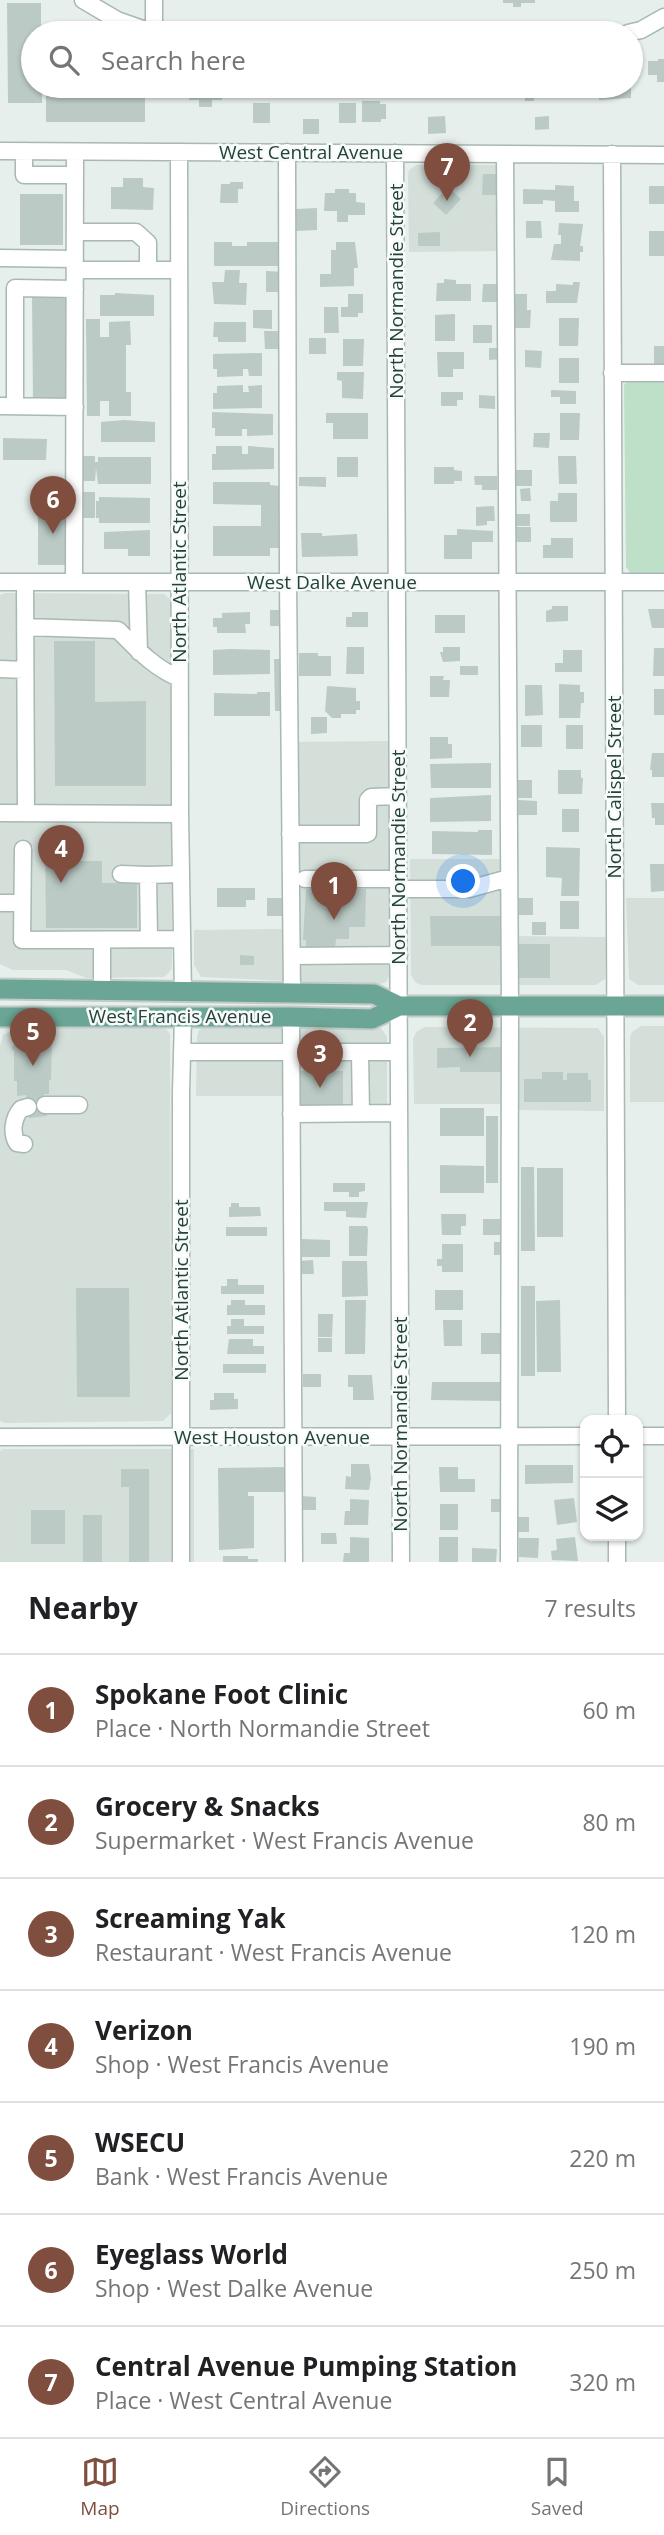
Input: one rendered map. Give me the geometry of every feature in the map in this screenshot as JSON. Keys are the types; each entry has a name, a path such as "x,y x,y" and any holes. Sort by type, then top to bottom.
{"main road":[{"name":"West Francis Avenue","path":"0,989 374,994 399,1006 664,1006"},
{"name":"West Francis Avenue","path":"0,1017 372,1019 399,1006"}],"street":[{"path":"83,0 120,21"},
{"path":"154,0 154,21"},
{"path":"643,29 664,17"},
{"name":"West Central Avenue","path":"0,151 664,155"},
{"path":"24,151 24,175 75,175"},
{"path":"57,152 57,175"},
{"path":"74,582 75,152"},
{"name":"North Atlantic Street","path":"179,152 179,678 183,993"},
{"path":"287,152 292,993"},
{"name":"North Normandie Street","path":"395,153 401,1562"},
{"path":"505,154 510,1007 509,1562"},
{"name":"North Calispel Street","path":"612,154 617,1415"},
{"path":"75,232 136,232 148,243 148,270"},
{"path":"0,258 178,270"},
{"path":"75,289 7,288 7,406 75,407"},
{"path":"612,373 664,373"},
{"name":"West Dalke Avenue","path":"0,582 664,582"},
{"path":"25,582 26,813"},
{"path":"137,582 139,652"},
{"path":"25,627 118,630 164,672 179,678"},
{"path":"0,669 25,670"},
{"path":"290,834 366,834 371,797 398,796"},
{"path":"0,813 180,814"},
{"path":"23,849 22,940 182,939"},
{"path":"121,874 181,874"},
{"path":"148,875 149,939"},
{"path":"305,879 469,889 509,878"},
{"path":"0,903 22,903"},
{"path":"102,940 102,991"},
{"path":"292,956 399,955"},
{"path":"290,1017 294,1562"},
{"name":"North Atlantic Street","path":"181,1562 183,1018"},
{"path":"183,1052 399,1052"},
{"path":"360,1052 361,1114"},
{"path":"46,1105 79,1105"},
{"path":"24,1144 17,1143 14,1138 14,1121 21,1109 28,1107"},
{"path":"291,1114 400,1113"},
{"name":"West Houston Avenue","path":"0,1437 580,1436"},
{"path":"643,1436 664,1436"},
{"path":"617,1541 617,1562"}],"shaded area":[{"path":"416,165 504,165 504,251 409,252 408,175 409,170"},
{"path":"164,594 171,600 172,965 164,977 86,978 66,970 13,970 0,964 0,595"},
{"path":"390,741 390,975 386,982 378,985 201,977 194,965 194,930 287,929 287,742"},
{"path":"410,859 508,859 508,936 607,937 605,979 596,985 416,983 411,975"},
{"path":"626,898 664,898 664,985 638,985 629,979"},
{"path":"21,1026 159,1026 170,1034 171,1413 163,1421 0,1421 0,1046 3,1035"},
{"path":"641,1026 664,1026 664,1102 630,1102 630,1037 632,1032"},
{"path":"205,1027 381,1028 387,1037 387,1122 287,1122 287,1096 196,1096 197,1036 199,1030"},
{"path":"425,1027 598,1028 604,1037 604,1111 504,1110 503,1104 414,1104 413,1039 416,1032"},
{"path":"194,1449 194,1562 0,1562 0,1451"}],"green space":[{"path":"629,380 664,380 664,575 632,575 626,567 624,385"}],"building":[{"path":"503,0 535,0 535,3 521,3 521,7 513,7 513,3 503,3"},
{"path":"7,3 41,3 41,21 21,21 21,98 42,98 42,103 8,103"},
{"path":"664,59 664,82 657,82 657,75 648,75 648,61"},
{"path":"46,98 145,98 145,122 46,122"},
{"path":"222,98 212,100 212,107 199,107 199,100 189,100"},
{"path":"599,98 631,98 599,100"},
{"path":"362,101 380,101 380,104 386,104 386,119 381,119 381,122 362,122"},
{"path":"253,103 270,103 270,123 253,123"},
{"path":"339,103 356,103 356,123 339,123"},
{"path":"445,116 446,133 428,134 428,117"},
{"path":"549,116 549,129 535,130 535,117"},
{"path":"303,119 319,119 319,134 303,134"},
{"path":"483,174 498,174 497,195 482,195"},
{"path":"123,178 143,178 143,187 154,188 153,210 111,209 111,187 123,187"},
{"path":"243,182 243,189 238,189 238,203 220,203 221,184"},
{"path":"555,185 574,186 574,201 579,201 579,212 555,212 555,201 543,200 543,204 523,204 523,189 555,190"},
{"path":"649,186 664,186 664,204 649,204"},
{"path":"448,187 461,199 446,215 433,203"},
{"path":"335,189 349,189 349,193 356,193 356,202 365,203 365,215 348,215 348,222 337,222 337,211 324,211 325,193 335,193"},
{"path":"20,194 63,194 63,245 20,245"},
{"path":"317,208 317,230 296,231 296,209"},
{"path":"526,221 541,221 542,238 526,238"},
{"path":"559,223 583,224 580,246 583,246 583,252 580,252 580,261 551,260 554,244 561,244 561,235 558,235"},
{"path":"649,231 664,231 664,256 649,256"},
{"path":"440,232 440,246 418,246 418,233"},
{"path":"214,242 232,242 232,246 247,246 247,242 278,242 278,266 214,266"},
{"path":"336,242 355,242 358,268 354,268 354,286 320,287 320,274 331,274 331,250 336,250"},
{"path":"225,270 240,270 239,283 247,283 246,305 214,304 212,282 224,282"},
{"path":"266,271 285,272 285,292 266,292"},
{"path":"444,279 456,280 456,284 471,284 471,301 436,301 437,283 444,283"},
{"path":"573,282 580,282 577,303 546,303 546,291 556,291 556,284 573,285"},
{"path":"483,284 502,284 501,302 482,302"},
{"path":"348,294 363,294 363,313 358,313 358,317 341,317 341,307 348,307"},
{"path":"514,294 527,294 527,310 531,310 530,328 513,328"},
{"path":"100,295 154,295 154,316 100,316"},
{"path":"32,297 66,297 66,398 33,398"},
{"path":"324,307 338,307 339,333 324,333"},
{"path":"253,310 272,310 272,329 253,328"},
{"path":"455,314 455,341 435,341 435,315"},
{"path":"559,318 579,318 578,346 559,346"},
{"path":"86,319 100,319 100,337 109,337 109,322 130,321 131,345 126,345 126,392 131,392 131,416 109,416 109,401 100,401 100,416 87,416"},
{"path":"214,322 246,322 246,342 218,342 218,337 213,337"},
{"path":"473,325 492,325 492,343 473,343"},
{"path":"264,331 285,331 286,349 265,349"},
{"path":"309,338 326,338 326,354 309,354"},
{"path":"343,339 364,339 363,366 343,366"},
{"path":"654,346 664,346 664,367 654,367"},
{"path":"489,348 503,348 503,359 489,360"},
{"path":"525,350 542,351 541,368 525,367"},
{"path":"437,352 464,352 464,369 453,369 453,377 438,377"},
{"path":"262,353 262,376 249,376 248,369 243,369 243,376 217,377 217,369 213,369 213,354"},
{"path":"559,358 579,358 579,383 559,383"},
{"path":"337,372 364,372 363,399 342,398 342,381 337,380"},
{"path":"243,385 243,392 249,392 248,386 262,385 262,408 213,409 213,393 217,393 217,386"},
{"path":"551,390 576,391 576,404 560,404 560,397 551,397"},
{"path":"441,392 463,392 463,400 457,400 457,406 441,406"},
{"path":"479,395 495,396 495,409 479,408"},
{"path":"212,412 273,414 273,435 247,436 247,429 242,429 242,436 215,436"},
{"path":"326,413 368,413 368,439 333,439 333,423 326,423"},
{"path":"560,413 580,413 579,440 560,440"},
{"path":"101,422 155,422 155,442 101,442"},
{"path":"534,433 550,433 549,448 533,447"},
{"path":"3,438 47,439 46,460 3,460"},
{"path":"216,446 242,446 242,454 248,454 248,446 274,448 274,469 212,470 212,454 216,454"},
{"path":"82,456 95,456 95,462 98,462 98,457 151,457 151,484 98,484 96,468 95,481 82,481"},
{"path":"558,456 576,456 577,484 559,484"},
{"path":"337,457 358,457 358,477 337,477"},
{"path":"434,467 454,467 454,470 462,471 462,481 454,481 454,484 434,484"},
{"path":"514,470 532,470 532,486 514,486"},
{"path":"474,476 497,476 497,490 482,490 482,485 475,485"},
{"path":"299,477 326,477 326,487 299,486"},
{"path":"213,482 270,482 270,485 280,486 280,548 270,548 270,556 213,556 213,526 261,526 261,505 213,504"},
{"path":"530,488 531,501 521,501 520,489"},
{"path":"82,492 95,492 95,518 81,518"},
{"path":"558,493 577,493 577,522 550,522 550,501 558,501"},
{"path":"99,497 150,498 150,523 99,523 99,518 96,518 96,501 99,501"},
{"path":"38,502 68,502 68,565 38,565"},
{"path":"494,506 495,521 476,526 476,507"},
{"path":"514,514 530,514 530,526 514,526"},
{"path":"515,527 531,527 531,542 514,542"},
{"path":"457,529 493,531 493,542 472,542 472,559 444,559 444,535 457,535"},
{"path":"150,530 150,556 128,556 128,549 104,549 104,532"},
{"path":"301,533 322,533 322,536 357,534 358,556 302,557"},
{"path":"551,538 573,538 573,558 543,558 543,545 551,545"},
{"path":"552,606 568,606 568,621 546,622 546,611 552,609"},
{"path":"648,609 664,609 664,628 652,628"},
{"path":"270,610 287,610 286,626 270,626"},
{"path":"250,612 250,624 245,624 246,633 217,633 217,627 213,627 213,618 222,618 222,613"},
{"path":"352,612 368,612 368,627 346,627 346,617 352,617"},
{"path":"435,615 465,615 465,633 435,633"},
{"path":"54,641 95,641 95,702 146,701 146,786 55,786"},
{"path":"347,647 364,647 364,674 346,674"},
{"path":"443,647 460,647 460,661 443,662 440,652 443,652"},
{"path":"654,648 664,648 664,676 653,676"},
{"path":"213,650 270,650 270,674 213,675"},
{"path":"563,650 582,650 582,672 555,672 555,663 563,663"},
{"path":"299,653 331,656 331,676 299,676"},
{"path":"274,659 286,659 287,711 275,711"},
{"path":"460,666 478,666 478,675 460,675"},
{"path":"430,676 444,676 443,680 450,680 449,697 430,697"},
{"path":"559,684 580,685 580,692 584,692 584,703 581,703 580,718 559,718"},
{"path":"525,685 542,685 543,715 525,716"},
{"path":"327,686 356,688 356,701 360,701 360,710 356,710 356,714 341,714 341,718 332,718 325,711"},
{"path":"654,689 664,689 664,715 654,715"},
{"path":"270,692 270,716 214,716 214,693"},
{"path":"311,717 327,717 327,733 311,734"},
{"path":"521,725 542,725 542,747 521,747"},
{"path":"566,725 583,725 583,749 566,749"},
{"path":"430,737 448,737 448,744 452,744 452,758 430,759"},
{"path":"652,753 664,753 664,777 652,777"},
{"path":"491,763 491,788 431,788 430,764"},
{"path":"558,770 581,770 582,794 558,794"},
{"path":"515,780 532,780 532,798 515,798"},
{"path":"491,795 491,821 430,822 430,798"},
{"path":"518,800 537,801 537,815 518,815"},
{"path":"651,803 664,803 664,825 655,825"},
{"path":"562,809 579,809 579,832 562,832"},
{"path":"492,830 492,855 432,854 432,831"},
{"path":"45,841 75,841 75,861 102,861 102,883 137,883 137,928 46,928"},
{"path":"546,847 580,848 579,896 561,896 562,878 546,877"},
{"path":"650,864 664,864 664,891 651,892"},
{"path":"217,888 255,888 255,900 246,900 246,907 217,907"},
{"path":"306,889 366,889 365,927 349,927 349,939 336,939 335,949 306,949 306,940 303,940"},
{"path":"267,898 287,898 287,916 267,916"},
{"path":"515,898 533,898 533,915 515,915"},
{"path":"560,901 579,901 579,929 560,929"},
{"path":"430,916 502,916 502,946 431,946"},
{"path":"532,922 546,922 546,935 532,935"},
{"path":"516,944 550,944 550,978 516,978"},
{"path":"240,955 254,956 254,965 240,965"},
{"path":"28,1031 33,1037 52,1037 51,1080 49,1094 44,1094 47,1116 29,1118 26,1095 17,1096 14,1051 11,1048"},
{"path":"503,1047 503,1072 460,1072 460,1067 437,1068 437,1048"},
{"path":"298,1071 343,1071 343,1106 320,1106 320,1110 309,1110 309,1106 298,1106"},
{"path":"542,1072 563,1072 563,1080 567,1080 567,1073 588,1073 588,1080 591,1080 591,1102 524,1102 524,1079 542,1079"},
{"path":"440,1108 484,1108 484,1136 440,1136"},
{"path":"486,1116 498,1116 498,1183 486,1183"},
{"path":"440,1165 484,1166 484,1193 440,1193"},
{"path":"521,1167 534,1167 535,1251 521,1251"},
{"path":"537,1168 563,1168 563,1237 537,1237"},
{"path":"333,1183 365,1183 365,1191 359,1192 359,1197 349,1197 349,1192 333,1192"},
{"path":"324,1202 368,1202 366,1218 346,1217 346,1211 324,1211"},
{"path":"231,1203 239,1203 239,1207 260,1207 261,1216 229,1217"},
{"path":"441,1214 466,1214 466,1226 461,1226 461,1235 442,1235"},
{"path":"483,1219 500,1219 500,1235 483,1235"},
{"path":"349,1226 367,1226 367,1256 349,1256"},
{"path":"226,1227 267,1227 267,1236 226,1236"},
{"path":"302,1239 330,1240 330,1257 302,1257"},
{"path":"494,1242 502,1242 502,1255 494,1255"},
{"path":"442,1244 463,1244 463,1272 442,1272 442,1266 437,1266 437,1259 442,1259"},
{"path":"313,1260 314,1274 299,1274 299,1261"},
{"path":"342,1261 367,1261 368,1296 342,1297"},
{"path":"227,1279 238,1279 238,1285 264,1285 264,1294 221,1294 221,1286 227,1286"},
{"path":"521,1286 535,1286 535,1376 521,1376"},
{"path":"76,1288 129,1288 130,1397 77,1397"},
{"path":"435,1290 463,1290 463,1310 435,1310"},
{"path":"231,1300 245,1300 245,1305 265,1305 265,1315 227,1315 227,1305 231,1305"},
{"path":"345,1300 366,1300 365,1354 345,1354"},
{"path":"560,1300 561,1372 537,1372 536,1301"},
{"path":"318,1314 333,1314 332,1337 318,1337"},
{"path":"231,1319 244,1319 244,1326 264,1326 264,1334 227,1334"},
{"path":"443,1320 462,1320 462,1346 444,1346"},
{"path":"481,1333 502,1333 502,1354 481,1354"},
{"path":"318,1338 332,1338 332,1352 318,1352"},
{"path":"229,1339 253,1339 253,1346 264,1346 264,1354 227,1354"},
{"path":"223,1364 266,1364 266,1373 223,1373"},
{"path":"303,1374 321,1374 321,1387 303,1387"},
{"path":"348,1375 372,1375 374,1400 353,1400 353,1387 348,1387"},
{"path":"432,1382 503,1382 502,1401 431,1400"},
{"path":"214,1393 234,1393 234,1399 238,1399 238,1409 210,1410 210,1400 214,1400"},
{"path":"351,1464 369,1464 369,1490 345,1489 346,1476 351,1477"},
{"path":"525,1465 573,1465 573,1483 525,1484"},
{"path":"286,1467 286,1492 248,1492 248,1496 254,1496 254,1548 219,1550 218,1468"},
{"path":"439,1467 458,1467 458,1479 475,1479 475,1492 440,1492"},
{"path":"121,1469 149,1469 149,1562 129,1562 129,1487 121,1487"},
{"path":"300,1496 316,1497 316,1510 300,1510"},
{"path":"574,1498 577,1522 557,1525 554,1500"},
{"path":"350,1499 369,1500 368,1525 344,1525 345,1511 350,1511"},
{"path":"491,1499 502,1499 502,1512 491,1512"},
{"path":"440,1504 458,1504 458,1530 440,1530"},
{"path":"31,1510 65,1510 65,1544 31,1544"},
{"path":"83,1515 102,1515 102,1562 83,1562"},
{"path":"517,1517 529,1517 529,1532 517,1532"},
{"path":"321,1533 336,1533 337,1544 321,1544"},
{"path":"350,1537 369,1538 369,1562 343,1562 344,1553 350,1553"},
{"path":"439,1537 458,1537 458,1562 439,1562"},
{"path":"575,1537 578,1561 552,1560 551,1551 557,1550 556,1539"},
{"path":"519,1538 539,1538 538,1558 519,1557"},
{"path":"472,1548 497,1549 496,1562 472,1562"},
{"path":"223,1556 248,1556 248,1559 258,1559 258,1562 223,1562"}],"place":[{"name":"Central Avenue Pumping Station","path":"447,201"},
{"name":"Eyeglass World","path":"53,534"},
{"name":"Verizon","path":"61,883"},
{"name":"Spokane Foot Clinic","path":"334,920"},
{"name":"Grocery & Snacks","path":"470,1057"},
{"name":"WSECU","path":"33,1066"},
{"name":"Screaming Yak","path":"320,1088"}]}
